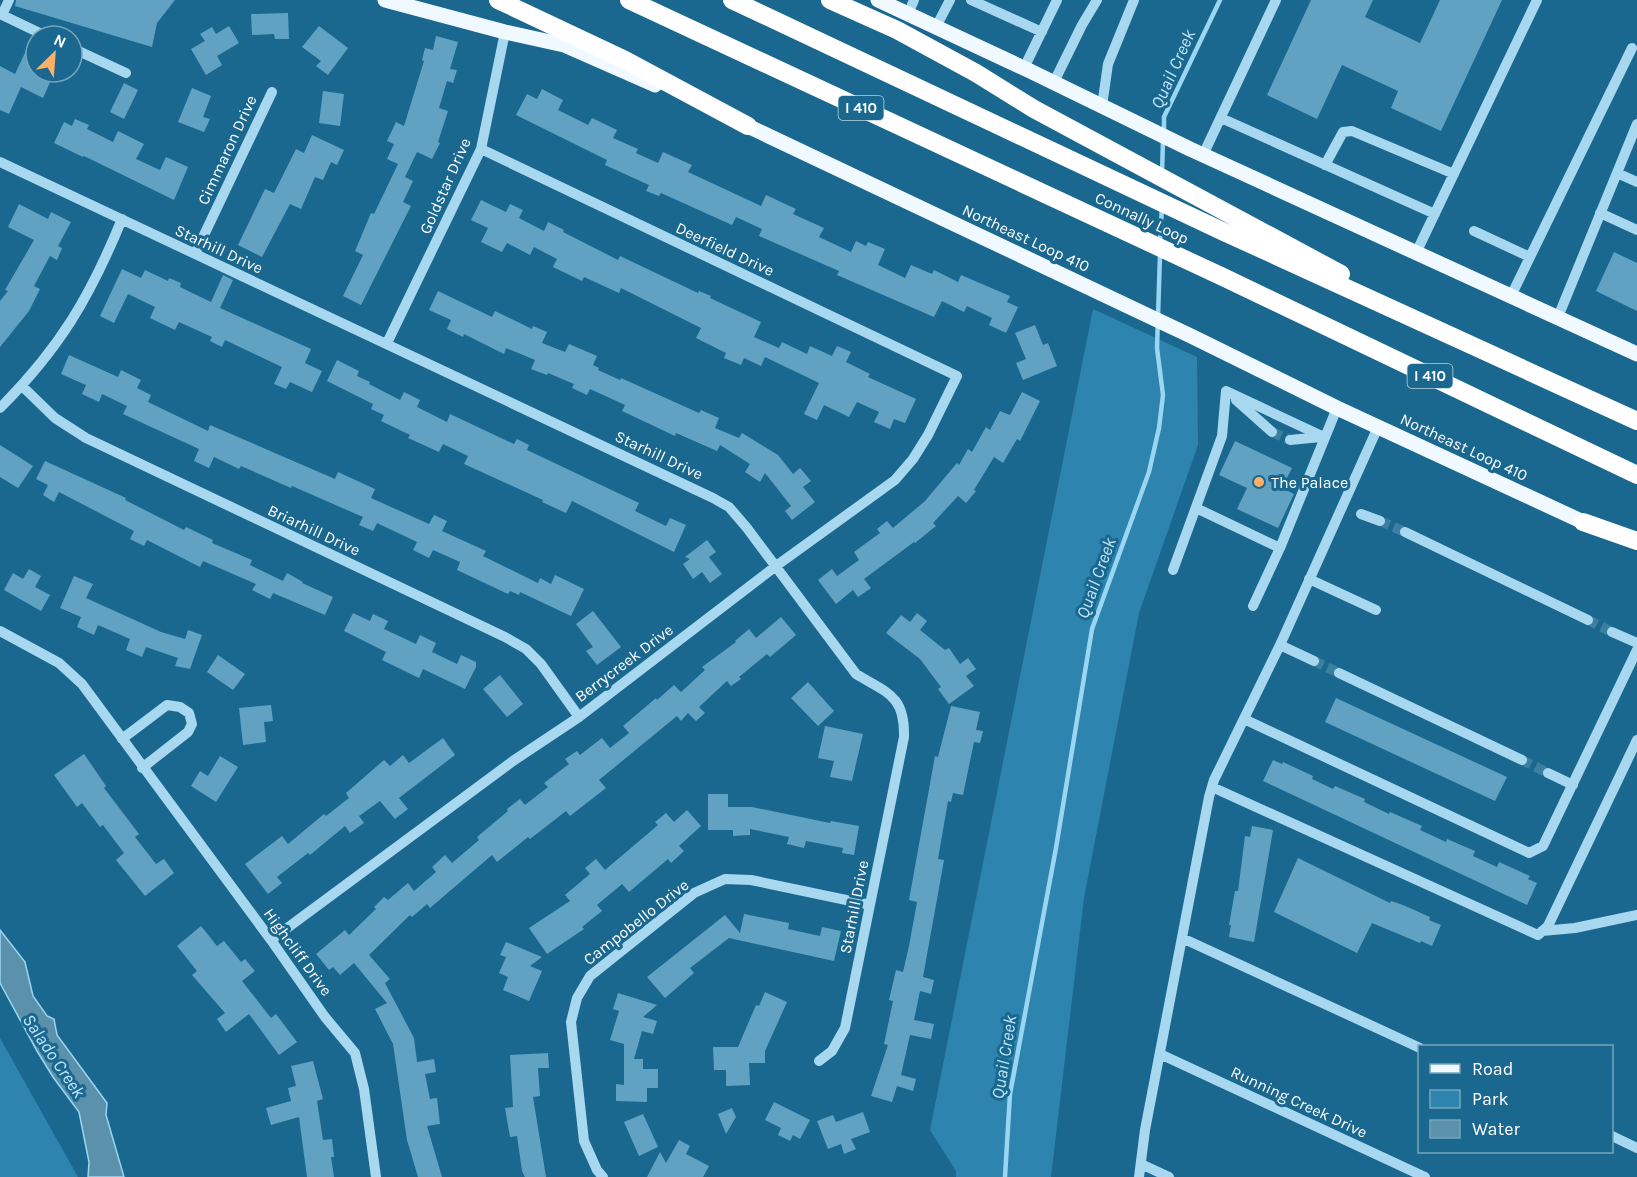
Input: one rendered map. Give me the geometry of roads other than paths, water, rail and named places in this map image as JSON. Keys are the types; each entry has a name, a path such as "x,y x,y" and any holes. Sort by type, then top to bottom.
{"highway":[{"path":"498,0 625,60 748,126"},
{"name":"Connally Loop","path":"629,0 1094,217 1637,475"},
{"name":"Connally Loop","path":"732,0 1224,232 1637,421"},
{"path":"830,0 897,30 1096,142 1482,350"},
{"path":"1583,522 1637,541"}],"main road":[{"name":"Northeast Loop 410","path":"385,0 564,45 748,126 1191,336 1378,428 1637,548"},
{"path":"878,0 911,7 936,27 1197,152 1637,354"}],"street":[{"path":"9,0 1,15 24,26"},
{"path":"936,27 950,0"},
{"path":"971,0 1042,32"},
{"path":"1024,68 1057,0"},
{"path":"1054,82 1097,0"},
{"path":"1102,106 1108,64 1134,0"},
{"path":"1197,152 1221,118 1276,0"},
{"path":"1416,253 1537,0"},
{"name":"Goldstar Drive","path":"387,343 480,149 506,32"},
{"path":"1511,296 1632,48"},
{"path":"84,54 126,73"},
{"name":"Cimmaron Drive","path":"195,254 272,92"},
{"path":"1221,118 1435,214"},
{"path":"1558,317 1637,124"},
{"path":"1325,165 1343,132 1353,130 1454,174"},
{"name":"Deerfield Drive","path":"480,149 957,376"},
{"name":"Starhill Drive","path":"0,162 387,343 729,507 856,674 877,685 895,699 904,718 904,737 845,1028 832,1051 819,1061"},
{"path":"1617,173 1637,182"},
{"path":"1600,213 1637,230"},
{"path":"0,408 57,344 83,305 122,219"},
{"path":"1474,231 1530,257"},
{"name":"Berrycreek Drive","path":"271,940 504,768 579,717 776,566 895,480 913,459 928,435 957,376"},
{"name":"Briarhill Drive","path":"22,386 55,418 86,438 516,643 526,649 541,664 579,717"},
{"path":"1226,391 1324,437"},
{"path":"1226,391 1272,432"},
{"path":"1173,570 1222,436 1226,391"},
{"path":"1253,606 1280,548 1337,408"},
{"path":"1140,1177 1160,1054 1212,787 1280,645 1378,428"},
{"path":"1290,440 1324,437"},
{"path":"1196,508 1280,548"},
{"path":"1361,514 1380,521"},
{"path":"1405,532 1588,620"},
{"path":"1309,579 1376,610"},
{"name":"Highcliff Drive","path":"0,630 45,654 68,670 82,684 325,1017 355,1053 364,1089 376,1177"},
{"path":"1612,632 1637,644"},
{"path":"1280,645 1314,662"},
{"path":"1244,719 1529,853 1543,846 1637,650"},
{"path":"1339,673 1522,760"},
{"path":"122,739 167,705 180,707 189,713 192,724 188,732 142,768"},
{"path":"1212,787 1538,934 1548,926 1637,740"},
{"path":"1548,772 1573,784"},
{"name":"Campobello Drive","path":"603,1177 597,1170 584,1141 571,1022 577,998 590,976 694,893 725,879 750,880 870,905"},
{"path":"1542,931 1575,928 1637,915"},
{"path":"1182,938 1418,1048"},
{"name":"Running Creek Drive","path":"1160,1054 1425,1177"},
{"path":"1613,1137 1637,1148"},
{"path":"1141,1164 1169,1177"}],"water":[{"name":"Salado Creek","path":"0,930 25,962 33,996 47,1016 54,1019 57,1035 107,1103 106,1115 124,1177 88,1177 89,1162 79,1112 37,1051 0,983"}],"waterway":[{"name":"Quail Creek","path":"1164,132 1164,117 1220,0"},
{"name":"Quail Creek","path":"1162,174 1163,140"},
{"name":"Quail Creek","path":"1160,243 1162,206"},
{"name":"Quail Creek","path":"1005,1177 1010,1094 1056,848 1092,629 1149,472 1159,428 1163,395 1157,348 1160,254"}],"tunnel":[{"path":"1272,432 1290,440"},
{"path":"1380,521 1405,532"},
{"path":"1588,620 1612,632"},
{"path":"1314,661 1339,673"},
{"path":"1522,760 1548,773"}],"place":[{"name":"The Palace","path":"1259,482"}]}
